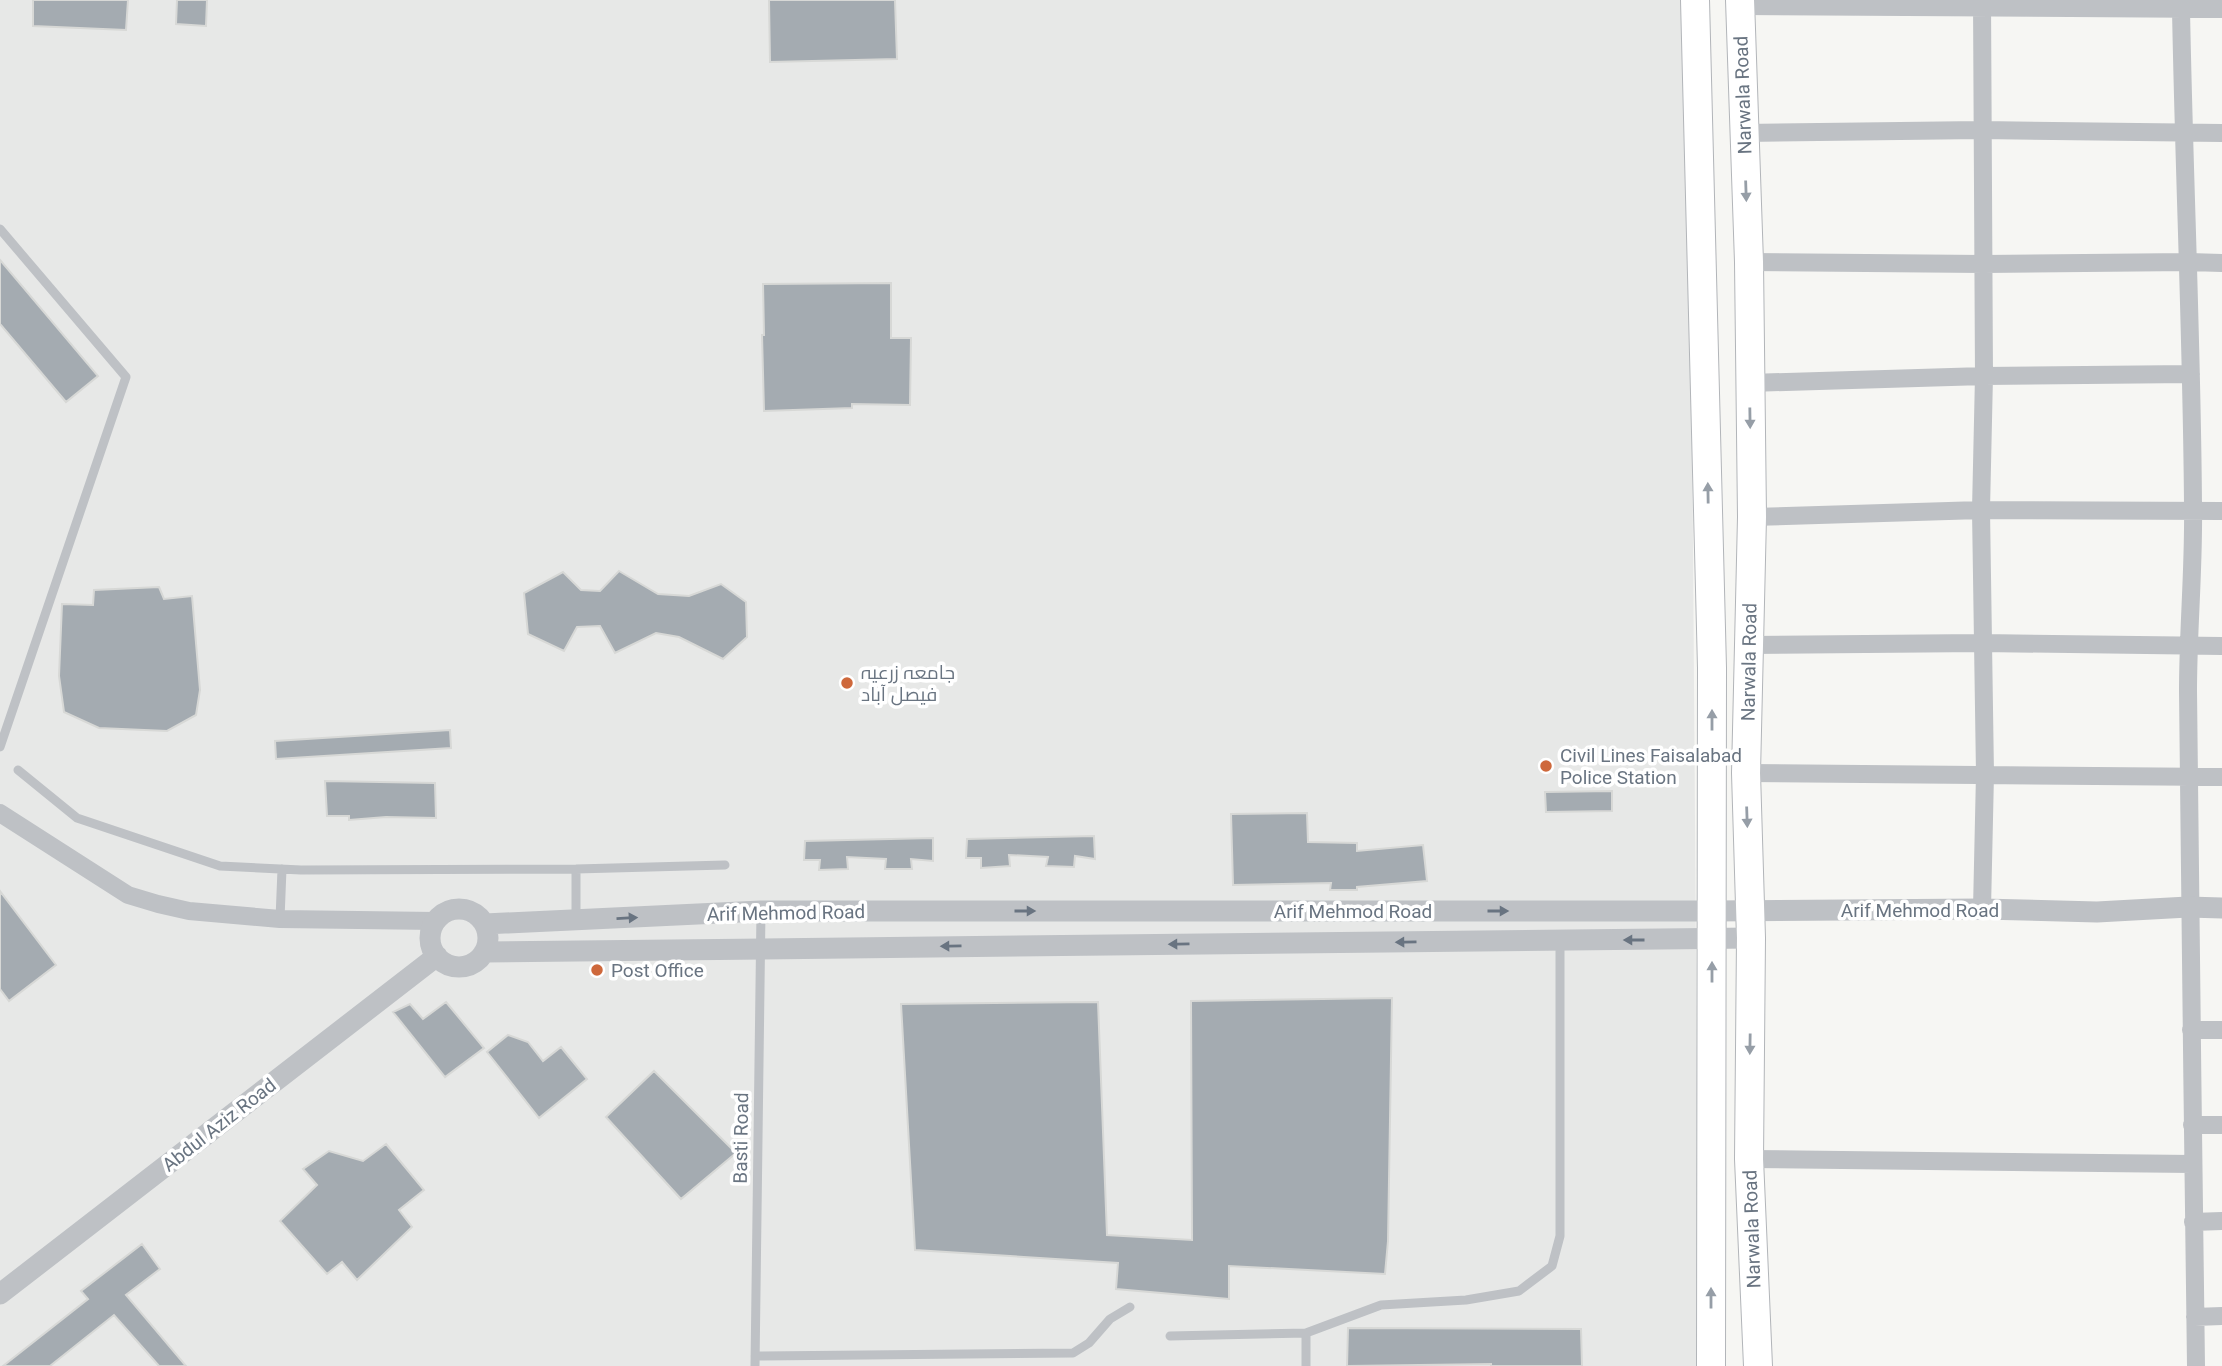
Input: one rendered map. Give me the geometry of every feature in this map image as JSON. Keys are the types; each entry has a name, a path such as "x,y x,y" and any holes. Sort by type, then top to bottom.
{"main road":[{"name":"Narwala Road","path":"1695,0 1712,668 1711,1366"},
{"name":"Narwala Road","path":"1740,3 1749,262 1752,517 1746,773 1751,924 1749,1159 1758,1366"}],"street":[{"path":"1740,3 2222,9"},
{"path":"1982,4 1984,376 1981,510 1985,774 1982,909"},
{"path":"2181,9 2193,511 2188,646 2188,907 2196,1366"},
{"path":"1744,133 1981,130 2222,133"},
{"path":"1749,262 2222,263"},
{"path":"1750,383 1984,376 2191,374"},
{"path":"1752,517 1981,510 2222,511"},
{"path":"1749,645 1982,643 2222,646"},
{"path":"1746,773 2222,777"},
{"path":"0,813 128,895 158,904 189,911 280,919 436,921"},
{"name":"Arif Mehmod Road","path":"485,924 761,911 1435,911 1712,925 1982,909 2097,912 2222,908"},
{"path":"461,909 479,916 485,924 488,943 484,953 471,964 462,967 444,962 437,956 430,939 436,921 442,914 461,909"},
{"path":"842,911 843,947"},
{"path":"1093,945 1094,911"},
{"path":"1435,911 1435,942"},
{"path":"484,953 1560,940 1712,925"},
{"name":"Abdul Aziz Road","path":"0,1294 437,956"},
{"path":"2191,1030 2222,1030"},
{"path":"2192,1125 2222,1125"},
{"path":"1749,1159 2192,1164"},
{"path":"2193,1222 2222,1221"},
{"path":"2195,1317 2222,1316"}],"lane":[{"path":"0,229 127,377 0,747"},
{"path":"18,770 77,818 220,866 282,869 576,869 725,865"},
{"path":"280,919 282,869"},
{"path":"576,869 576,920"},
{"name":"Basti Road","path":"755,1361 761,911"},
{"path":"1170,1336 1306,1333 1381,1305 1466,1300 1519,1291 1552,1266 1560,1236 1560,940"},
{"path":"755,1361 1073,1353 1089,1343 1110,1319 1130,1307"},
{"path":"1306,1333 1306,1366"}],"shaded area":[{"name":"جامعہ زرعیہ فیصل آباد","path":"0,0 1689,0 1699,1366 0,1366"}],"building":[{"path":"33,0 128,0 126,30 33,26"},
{"path":"177,0 207,0 206,26 176,24"},
{"path":"769,0 895,0 897,59 770,62"},
{"path":"0,260 98,376 66,402 0,324"},
{"path":"891,283 891,338 911,338 910,405 852,404 852,408 764,411 763,284"},
{"path":"619,571 658,594 689,596 721,584 746,602 747,637 723,659 679,637 656,633 615,653 600,626 577,627 564,651 528,634 524,593 563,572 581,590 600,591"},
{"path":"159,587 164,599 192,596 200,690 196,715 167,731 99,728 64,712 59,676 62,604 93,605 94,590"},
{"path":"450,730 451,748 276,759 275,741"},
{"path":"325,781 435,783 436,818 386,817 349,820 349,816 327,816"},
{"path":"1612,791 1612,811 1546,812 1545,792"},
{"path":"1307,813 1308,842 1357,843 1357,851 1423,845 1427,881 1357,887 1357,890 1330,890 1331,883 1233,885 1231,814"},
{"path":"1094,836 1095,859 1075,856 1074,867 1046,866 1048,857 1009,855 1010,866 981,868 981,858 966,858 967,839"},
{"path":"933,838 933,861 911,859 912,869 885,869 886,859 847,857 848,869 819,870 820,860 804,860 805,841"},
{"path":"0,891 56,965 9,1001 0,989"},
{"path":"1392,998 1388,1241 1385,1274 1229,1266 1229,1299 1116,1289 1118,1263 915,1250 901,1004 1098,1002 1107,1235 1192,1240 1191,1001"},
{"path":"446,1002 484,1048 445,1077 393,1012 410,1004 423,1019"},
{"path":"508,1035 528,1042 543,1061 561,1047 587,1079 539,1118 487,1052"},
{"path":"654,1071 736,1153 681,1199 606,1117"},
{"path":"386,1144 424,1190 399,1210 412,1227 357,1280 342,1262 327,1274 280,1221 317,1185 303,1169 329,1151 363,1161"},
{"path":"142,1244 160,1269 126,1295 186,1366 159,1366 114,1315 50,1366 3,1366 88,1299 81,1291"},
{"path":"1348,1328 1581,1329 1582,1366 1347,1366"}],"place":[{"name":"جامعہ زرعیہ فیصل آباد","path":"847,683"},
{"name":"Civil Lines Faisalabad Police Station","path":"1546,766"},
{"name":"Post Office","path":"597,970"}]}
